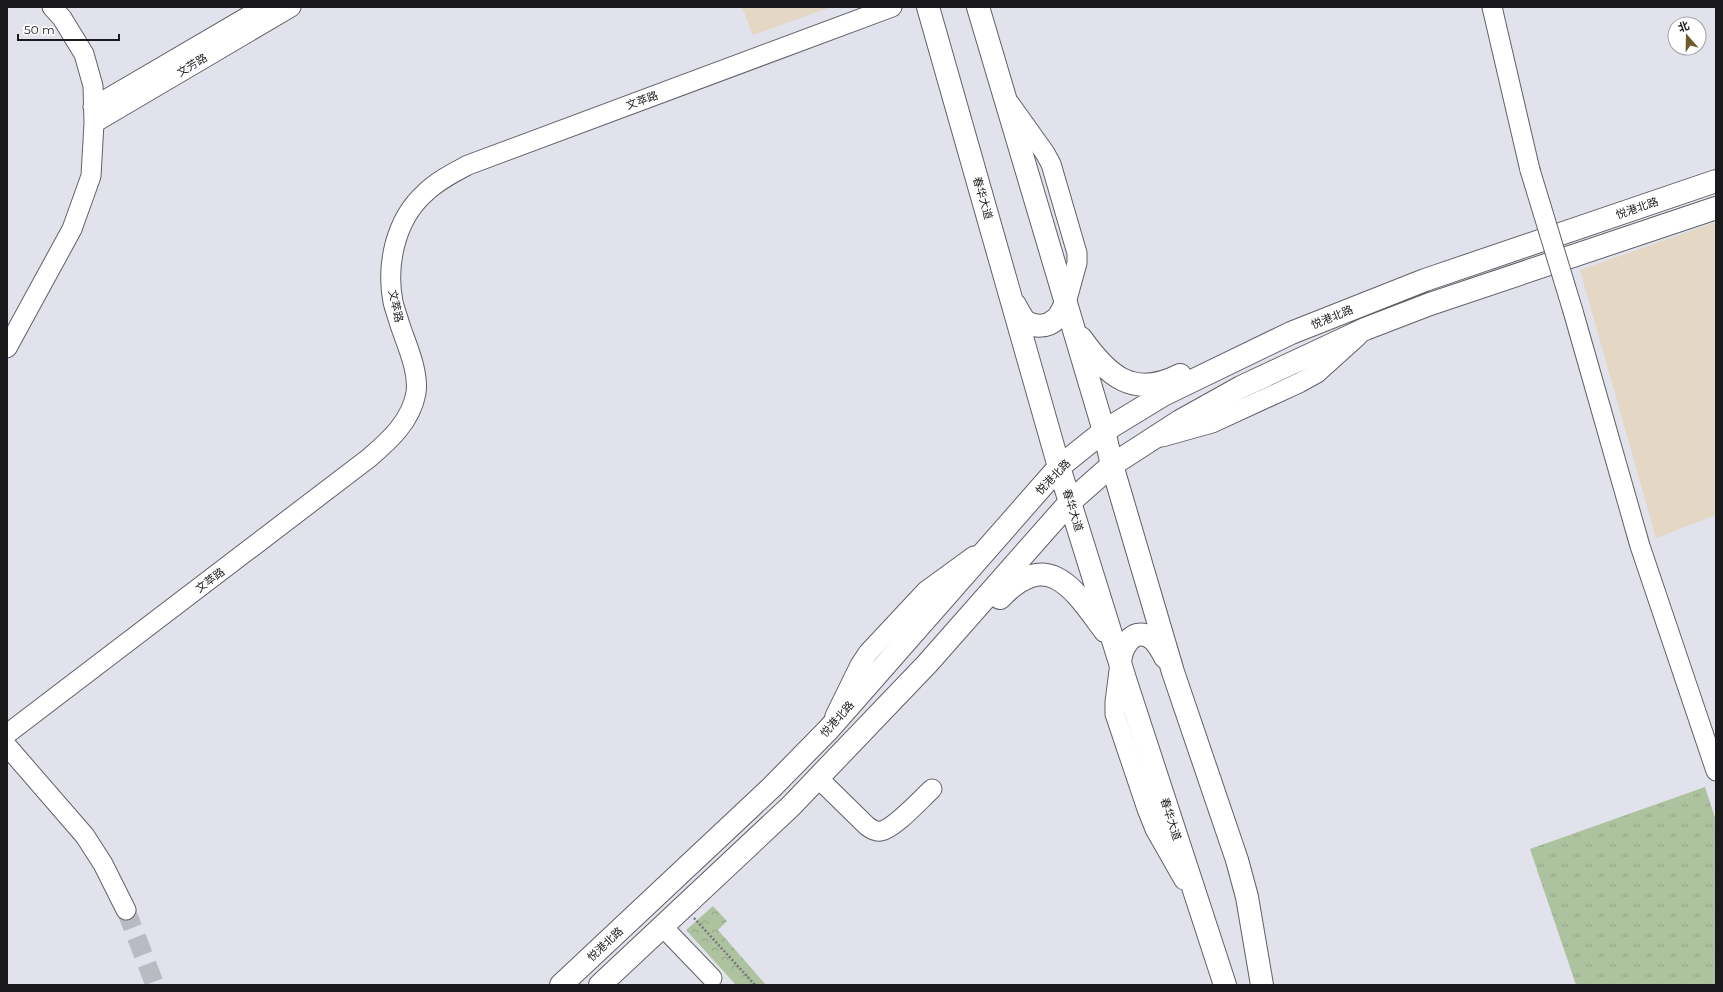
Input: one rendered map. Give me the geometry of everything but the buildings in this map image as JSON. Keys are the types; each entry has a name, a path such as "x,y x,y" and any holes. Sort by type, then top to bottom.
{"main road":[{"name":"春华大道","path":"928,7 1059,467 1117,653 1225,985"},
{"path":"978,7 1104,431 1112,466 1174,672 1237,860 1247,897 1262,985"},
{"name":"悦港北路","path":"561,985 772,786 829,729 1059,467 1104,431 1163,395 1291,333 1425,280 1716,181"},
{"path":"600,985 791,806 927,664 1070,502 1112,466 1180,421 1242,387 1365,329 1430,304 1716,208"},
{"path":"1012,300 1024,320 1039,326 1049,324 1057,319 1066,303"},
{"path":"1073,328 1092,354 1105,367 1121,380 1136,385 1170,380 1239,345 1291,333"},
{"path":"927,664 967,634 1013,585 1025,578 1037,574 1050,576 1062,581 1073,589 1117,653 1130,639 1139,636 1149,637 1159,645 1174,672"}],"street":[{"path":"7,348 72,229 91,176 94,115 93,86 84,54 62,18 52,7"},
{"name":"文芳路","path":"94,115 264,7"},
{"name":"文芳路","path":"94,115 291,7"},
{"name":"文萃路","path":"7,734 369,458 393,438 408,416 416,393 415,370 393,303 391,280 392,257 399,231 409,211 424,194 444,178 468,165 892,7"},
{"path":"1492,7 1530,170 1573,311 1640,546 1716,771"},
{"path":"7,746 84,836 103,864 126,910"},
{"path":"818,778 867,826 872,830 880,831 894,825 932,789"},
{"path":"662,926 712,978"}],"path":[{"path":"693,916 755,985"}],"shaded area":[{"path":"742,7 831,7 753,35"},
{"path":"1716,222 1716,515 1656,538 1580,270"}],"green space":[{"path":"1705,787 1716,821 1716,985 1576,985 1530,849"},
{"path":"713,906 727,921 718,930 766,985 736,985 686,930"}],"tunnel":[{"path":"126,910 155,985"}]}
